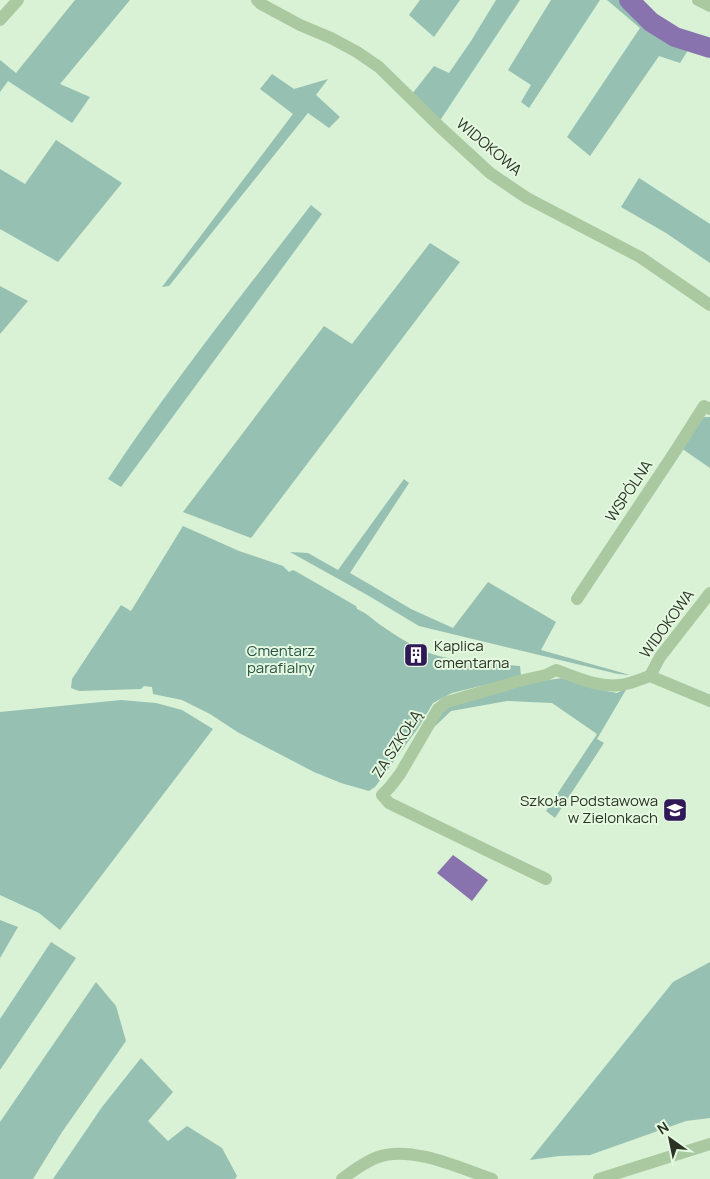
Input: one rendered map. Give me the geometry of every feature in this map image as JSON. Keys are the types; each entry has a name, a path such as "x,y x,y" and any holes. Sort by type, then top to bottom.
{"street":[{"path":"0,20 18,0"},
{"name":"WIDOKOWA","path":"257,0 300,25 331,38 379,67 490,173 527,198 640,258 710,305"},
{"path":"698,0 710,6"},
{"name":"WSPÓLNA","path":"577,599 704,406 710,409"},
{"name":"WIDOKOWA","path":"650,676 660,657 710,592"},
{"name":"ZA SZKOŁĄ","path":"546,879 389,803 382,795 400,774 438,709 447,702 546,675 556,670 609,686 622,685 650,676"},
{"path":"650,676 710,702"},
{"path":"599,1179 710,1144"},
{"path":"342,1179 370,1160 391,1153 424,1156 492,1179"}],"green space":[{"path":"75,0 130,0 60,84 90,97 72,123 8,81 0,92 0,60 16,73"},
{"path":"420,0 460,0 434,37 409,15"},
{"path":"496,0 520,0 439,122 412,94 434,66 449,73"},
{"path":"551,0 600,0 529,108 521,102 531,85 508,70"},
{"path":"607,0 633,0 664,28 693,41 699,36 710,41 710,53 690,47 680,63 659,56 590,156 567,137 640,28"},
{"path":"272,74 294,89 328,79 316,95 340,117 329,128 308,113 169,286 162,287 293,114 260,89"},
{"path":"56,140 122,183 58,262 0,229 0,169 25,184"},
{"path":"639,178 710,224 710,263 666,233 621,207"},
{"path":"311,205 322,214 121,487 108,479 182,374"},
{"path":"430,243 460,262 251,538 183,512 324,326 352,344"},
{"path":"0,286 28,301 0,334"},
{"path":"704,417 710,417 710,468 681,448"},
{"path":"404,479 409,483 350,573 411,609 453,628 488,582 556,622 541,650 630,675 618,674 419,626 290,552 308,553 338,570"},
{"name":"Cmentarz parafialny","path":"183,526 239,551 283,566 289,572 293,570 297,572 356,606 357,609 393,634 432,654 476,662 520,666 521,676 452,693 433,703 418,728 375,787 369,791 341,783 314,772 239,733 210,714 182,700 153,694 152,687 79,691 71,688 72,679 121,605 131,611"},
{"path":"563,678 591,688 617,693 627,688 597,739 604,743 555,818 546,811 597,734 552,703 507,701 451,711 429,732 448,705 519,684"},
{"path":"121,700 156,703 182,710 213,729 60,930 39,913 0,895 0,712"},
{"path":"0,920 18,927 0,958"},
{"path":"51,942 76,958 0,1070 0,1019"},
{"path":"710,962 710,1118 686,1121 590,1155 559,1156 530,1160 673,982"},
{"path":"96,982 116,1006 126,1041 62,1132 33,1179 0,1179 0,1122"},
{"path":"141,1058 173,1092 148,1121 168,1141 187,1126 222,1148 237,1176 235,1179 53,1179 102,1107"}],"shaded area":[{"path":"453,855 488,880 472,901 437,873"}],"waterway":[{"path":"629,0 651,22 675,37 710,48"}],"place":[{"name":"Kaplica cmentarna","path":"416,655"},
{"name":"Szkoła Podstawowa w Zielonkach","path":"675,810"}]}
